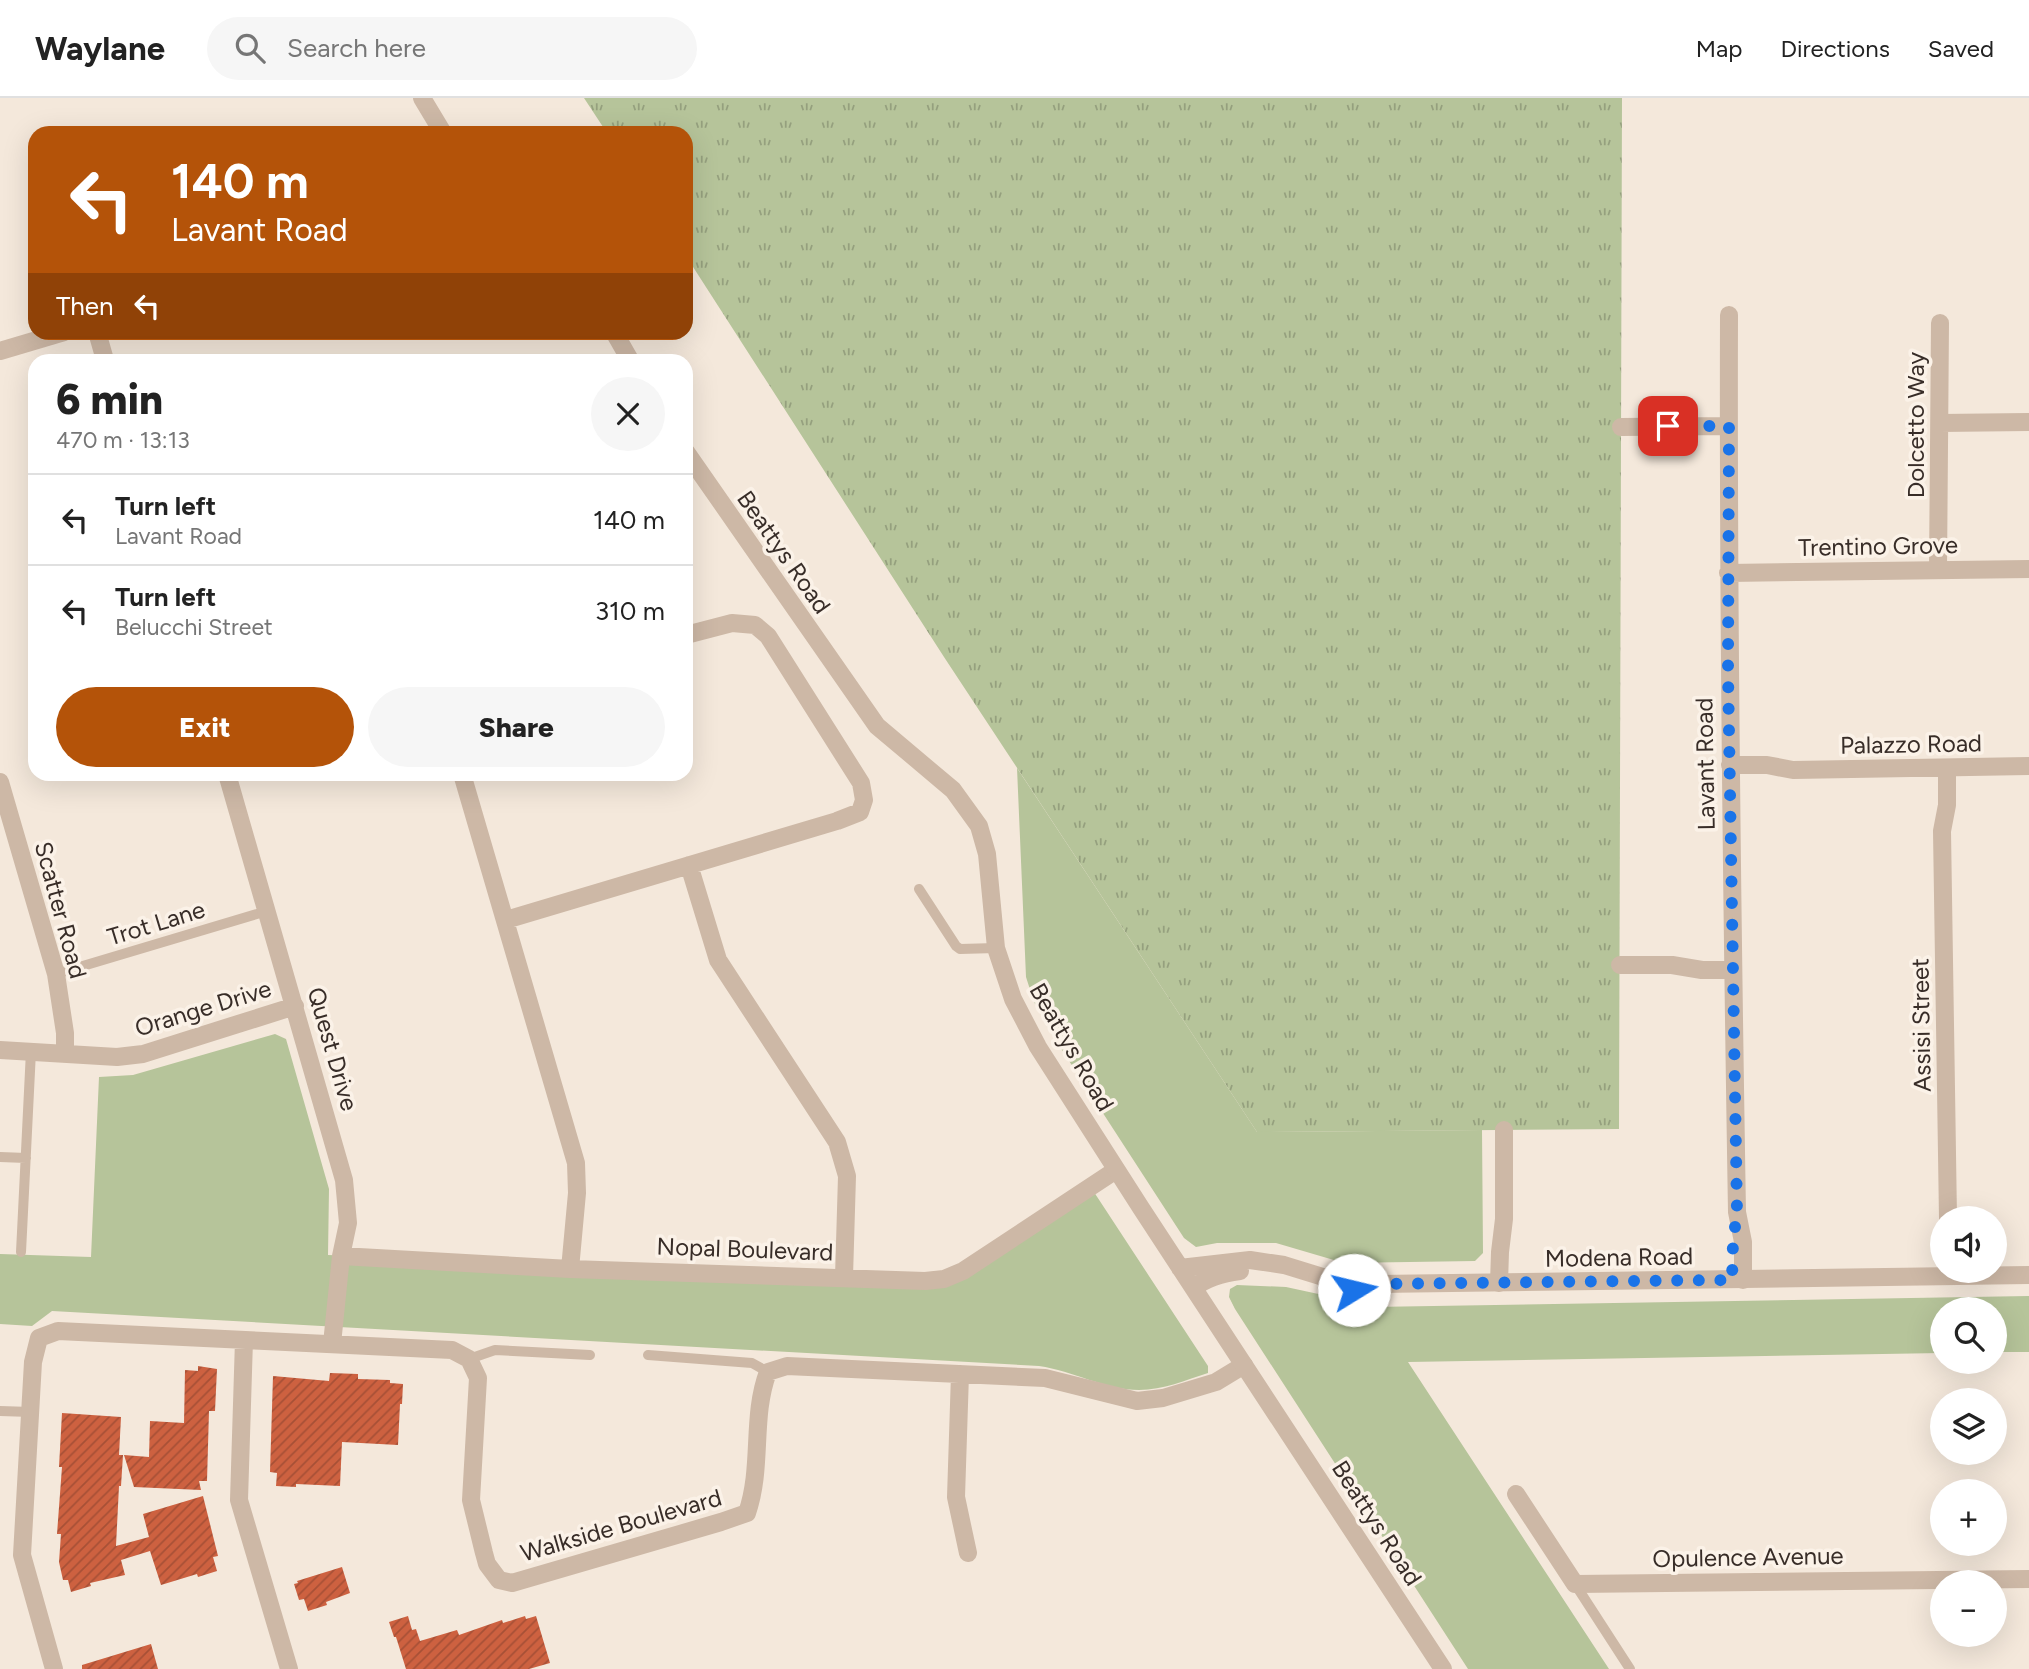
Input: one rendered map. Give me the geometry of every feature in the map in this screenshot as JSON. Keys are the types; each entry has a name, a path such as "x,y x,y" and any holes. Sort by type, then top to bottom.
{"street":[{"path":"422,98 439,126"},
{"name":"Lavant Road","path":"1729,315 1727,573 1737,1212 1733,1242 1738,1280"},
{"name":"Dolcetto Way","path":"1938,570 1940,323"},
{"path":"0,351 37,340"},
{"path":"1940,423 2029,422"},
{"path":"1621,427 1729,426"},
{"name":"Beattys Road","path":"693,462 877,726 953,790 973,816 988,854 996,948 1013,999 1038,1046 1116,1170 1443,1669"},
{"name":"Trentino Grove","path":"1727,573 2029,569"},
{"path":"506,920 860,812 864,800 861,783 768,636 755,625 733,623 693,633"},
{"name":"Palazzo Road","path":"1730,771 1767,775 1793,770 2029,766"},
{"name":"Assisi Street","path":"1941,768 1937,805 1942,831 1948,1206"},
{"name":"Quest Drive","path":"229,781 344,1180 348,1223 341,1256 332,1344"},
{"path":"464,781 576,1163 577,1193 570,1269"},
{"name":"Scatter Road","path":"0,782 56,974 65,1033 65,1053"},
{"path":"689,865 718,960 837,1142 847,1176 844,1277"},
{"path":"1620,965 1672,965 1702,970 1733,964"},
{"name":"Orange Drive","path":"0,1050 117,1057 143,1054 295,1006"},
{"path":"1504,1130 1504,1219 1500,1252 1505,1283"},
{"name":"Nopal Boulevard","path":"341,1256 570,1269 925,1281 944,1279 963,1270 1116,1170"},
{"name":"Modena Road","path":"1180,1268 1250,1260 1284,1265 1323,1277 1377,1284 1738,1280 1930,1274"},
{"name":"Modena Road","path":"1194,1288 1218,1275 1241,1271 1279,1274 1340,1290 1354,1290 1377,1284"},
{"name":"Modena Road","path":"2007,1274 2029,1275"},
{"path":"54,1669 22,1555 33,1362 39,1338 58,1331 332,1344 452,1350 469,1359"},
{"path":"244,1340 239,1500 289,1669"},
{"name":"Walkside Boulevard","path":"469,1359 478,1378 471,1500 486,1564 499,1580 512,1583 747,1513 754,1493 760,1391 768,1372"},
{"path":"768,1372 787,1366 1045,1378 1138,1401 1163,1398 1216,1382 1244,1366"},
{"path":"960,1374 956,1497 968,1553"},
{"path":"1516,1494 1575,1584"},
{"name":"Opulence Avenue","path":"1575,1584 2029,1579"}],"lane":[{"path":"919,889 956,946 960,949 996,948"},
{"name":"Trot Lane","path":"56,974 267,911"},
{"path":"21,1252 31,1051"},
{"path":"0,1157 26,1158"},
{"path":"469,1359 495,1350 590,1355"},
{"path":"648,1355 752,1363 768,1372"},
{"path":"0,1411 30,1412"},
{"path":"1575,1584 1630,1669"}],"green space":[{"path":"584,98 1622,98 1619,1129 1257,1132 944,657 693,267 693,126 602,126"},
{"path":"1017,768 1257,1132 1482,1130 1483,1253 1475,1261 1344,1263 1276,1243 1217,1243 1196,1247 1184,1238 1062,1050 1034,1002 1026,977"},
{"path":"275,1034 286,1039 329,1189 328,1255 944,1279 1090,1186 1208,1366 1208,1373 1166,1386 1139,1390 1114,1387 1039,1366 52,1311 32,1326 0,1324 0,1254 91,1257 99,1077 133,1075"},
{"path":"1237,1285 1286,1287 1337,1298 1366,1297 1372,1307 1930,1298 1930,1353 1408,1362 1609,1669 1468,1669 1235,1309 1229,1297 1230,1289"},
{"path":"2029,1296 2029,1352 2007,1352 2007,1297 1969,1297"}],"building":[{"path":"198,1366 217,1369 215,1411 209,1411 207,1481 199,1481 201,1490 134,1487 124,1455 149,1457 150,1421 184,1423 185,1370 198,1371"},
{"path":"330,1373 358,1374 358,1379 390,1380 390,1383 403,1384 398,1445 342,1442 340,1486 276,1486 277,1473 270,1472 273,1376 329,1381"},
{"path":"62,1413 121,1417 119,1455 123,1455 116,1546 149,1537 143,1514 203,1496 218,1556 213,1557 217,1571 161,1585 150,1551 121,1560 125,1575 90,1583 91,1586 71,1592 68,1580 63,1580 59,1562 61,1534 57,1534 62,1467 59,1467"},
{"path":"342,1567 350,1593 308,1611 304,1599 299,1600 294,1584"},
{"path":"408,1616 412,1630 416,1629 420,1641 457,1630 459,1635 502,1620 503,1623 525,1616 526,1619 536,1616 550,1663 529,1669 406,1669 389,1622"},
{"path":"151,1644 158,1669 82,1669 82,1665"}],"route":[{"path":"1354,1290 1377,1284 1732,1280 1737,1212 1727,573 1729,426 1668,426"}]}
